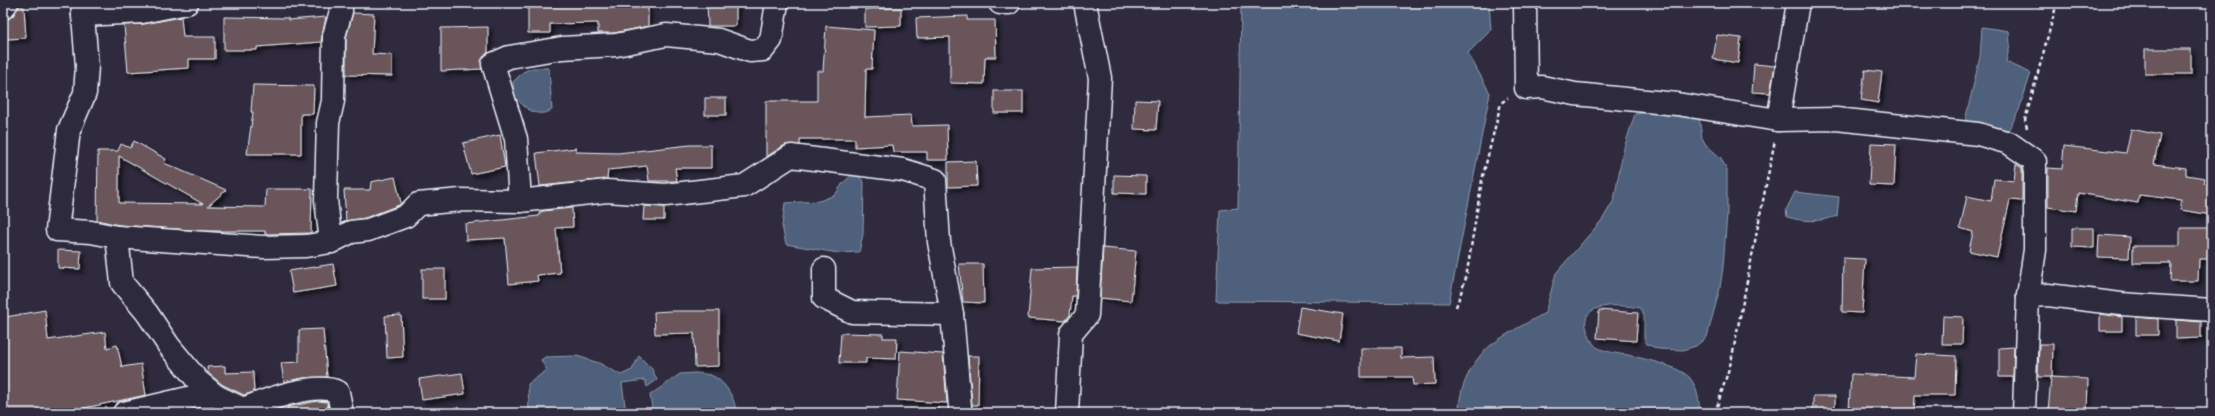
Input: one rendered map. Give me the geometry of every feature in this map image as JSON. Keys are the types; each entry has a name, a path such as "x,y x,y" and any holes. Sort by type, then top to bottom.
{"street":[{"path":"3,8 7,3"},
{"path":"187,3 142,12 83,9 88,66 84,93 69,130 57,230 91,232 117,237 264,247 306,246 331,242 351,232 368,230 406,216 418,204 462,200 520,201 607,191 665,195 744,186 791,156 903,170 935,180 939,242 952,314 960,408"},
{"path":"331,242 326,200 326,158 328,123 333,100 334,36 341,11 341,3"},
{"path":"520,201 516,139 493,64 509,57 562,48 616,45 666,35 719,40 750,51 763,50 771,40 777,3"},
{"path":"1000,3 1008,3"},
{"path":"1067,413 1071,334 1087,316 1100,78 1085,3"},
{"path":"1525,3 1526,88 1542,87 1575,94 1677,104 1778,120 1836,119 1978,134 2009,143 2035,161 2035,250 2028,296 2024,413"},
{"path":"1778,120 1798,3"},
{"path":"117,237 122,283 147,313 169,346 198,381 216,396 243,408 275,396 329,388 338,392 342,413"},
{"path":"824,269 824,298 852,312 952,314"},
{"path":"2028,296 2048,295 2122,304 2212,310"},
{"path":"124,413 197,396 216,396"}],"path":[{"path":"2035,161 2025,120 2057,3"},
{"path":"1456,307 1466,278 1482,180 1501,103 1526,88"},
{"path":"1715,413 1731,362 1778,120"},
{"path":"903,413 905,411 960,408"}],"water":[{"path":"1241,3 1489,3 1491,30 1468,53 1490,93 1449,303 1216,301 1220,210 1238,208"},
{"path":"1982,27 2009,31 2010,44 2006,62 2031,73 2019,110 2006,135 1985,130 1965,121 1980,57"},
{"path":"533,68 549,68 552,110 536,113 522,105 514,96 513,82 523,72"},
{"path":"1662,111 1699,117 1702,138 1706,145 1721,158 1727,171 1727,214 1723,267 1720,288 1707,337 1696,346 1683,350 1658,349 1647,344 1644,338 1644,316 1640,308 1624,306 1595,309 1589,313 1586,320 1587,330 1594,344 1598,348 1661,364 1685,374 1690,378 1695,386 1698,395 1700,413 1459,413 1461,394 1472,367 1484,351 1491,345 1517,328 1545,313 1556,273 1602,220 1614,200 1623,151 1635,114"},
{"path":"855,172 864,182 863,234 859,252 838,253 786,244 782,226 785,203 819,201 835,195 843,183"},
{"path":"1795,192 1839,197 1837,216 1812,221 1787,217 1786,210"},
{"path":"577,356 599,363 621,375 632,370 639,356 652,369 657,380 647,387 645,380 622,383 626,413 529,413 528,384 547,370 541,360 545,357"},
{"path":"695,373 710,375 720,381 728,390 734,402 736,413 638,413 652,408 650,395 680,374"}],"building":[{"path":"623,3 641,3 641,5 648,5 648,26 614,33 598,33 598,23 550,24 550,33 528,33 528,6 623,5"},
{"path":"707,3 736,3 736,26 708,26"},
{"path":"18,7 24,7 26,38 7,39 6,20 13,16"},
{"path":"901,8 901,26 865,27 865,9"},
{"path":"353,13 374,14 372,54 392,55 392,76 346,75 346,38"},
{"path":"967,16 967,20 995,20 996,57 985,57 984,84 950,83 950,37 917,38 916,18"},
{"path":"181,17 183,37 215,37 215,59 189,59 189,68 128,72 124,25 144,24"},
{"path":"224,17 288,18 288,20 326,17 321,42 257,47 257,50 224,50"},
{"path":"826,26 874,30 872,69 866,69 865,117 911,115 912,126 947,125 948,160 927,160 927,152 893,152 892,145 855,147 855,139 800,139 800,145 785,145 766,157 766,101 817,101 817,71 823,71"},
{"path":"488,27 488,52 481,61 482,69 441,71 441,28"},
{"path":"1717,35 1741,38 1738,63 1713,59"},
{"path":"2145,49 2191,49 2191,74 2145,74"},
{"path":"1754,64 1775,66 1770,93 1752,92"},
{"path":"1865,70 1882,72 1878,103 1861,100"},
{"path":"253,85 314,86 313,114 301,114 301,154 247,154 253,112 251,112"},
{"path":"994,91 1023,91 1023,113 994,113"},
{"path":"705,98 726,98 726,115 705,115"},
{"path":"1135,100 1158,101 1156,130 1134,129"},
{"path":"2131,129 2160,135 2154,164 2186,168 2186,175 2205,178 2204,183 2212,184 2212,215 2181,210 2181,200 2139,195 2138,203 2078,193 2076,211 2048,207 2048,168 2062,169 2064,146 2126,153"},
{"path":"500,135 505,167 471,174 463,143"},
{"path":"134,141 166,159 164,163 226,190 208,206 265,207 266,189 312,189 311,233 265,234 265,231 206,231 119,225 97,220 98,151 118,151 121,144 130,148","holes":["119,156 203,204 119,203"]},
{"path":"1871,143 1896,144 1894,186 1869,185"},
{"path":"690,145 711,145 711,168 675,168 677,181 649,181 647,166 608,170 607,179 540,186 536,153 576,148 576,152 618,153"},
{"path":"976,161 977,186 948,187 948,162"},
{"path":"2016,164 2022,168 2022,201 2010,200 1997,257 1969,251 1973,232 1960,228 1967,196 1991,201 1994,179 2014,181"},
{"path":"1114,175 1146,176 1146,194 1114,193"},
{"path":"395,177 401,203 399,205 365,218 346,221 344,190 370,190 371,182"},
{"path":"644,206 664,207 664,220 643,220"},
{"path":"572,208 573,227 556,228 560,273 537,275 538,281 509,284 505,238 466,240 465,224 539,216 539,213 543,211"},
{"path":"2072,228 2094,228 2094,248 2072,247"},
{"path":"2180,228 2212,228 2212,259 2199,259 2198,281 2170,281 2171,263 2133,263 2133,246 2180,246"},
{"path":"2099,235 2130,237 2129,258 2098,257"},
{"path":"1103,248 1136,251 1131,301 1100,298"},
{"path":"58,250 81,251 80,269 58,268"},
{"path":"1843,258 1865,259 1862,313 1842,312"},
{"path":"333,264 337,286 293,293 289,271"},
{"path":"959,264 983,264 984,303 963,302"},
{"path":"1077,267 1076,296 1072,296 1070,315 1065,321 1028,318 1032,268"},
{"path":"422,269 445,269 445,299 422,299"},
{"path":"1300,307 1343,314 1339,341 1296,333"},
{"path":"45,310 48,340 105,332 107,348 117,345 122,367 141,364 146,395 61,413 3,413 3,321 7,321 6,317"},
{"path":"1599,310 1638,313 1636,341 1597,338"},
{"path":"719,311 719,366 695,367 694,333 655,334 654,312"},
{"path":"2100,314 2122,317 2122,331 2100,331"},
{"path":"401,315 403,357 387,358 385,316"},
{"path":"1943,316 1963,317 1962,344 1942,344"},
{"path":"2136,317 2158,319 2158,335 2136,335"},
{"path":"2176,320 2201,322 2201,338 2176,339"},
{"path":"323,329 327,377 303,378 284,382 281,363 299,362 299,330"},
{"path":"841,333 883,334 883,338 897,338 896,359 866,358 866,363 839,363"},
{"path":"2039,344 2053,344 2052,377 2038,377"},
{"path":"2014,347 2013,377 1999,377 1999,348"},
{"path":"1361,348 1401,348 1401,358 1434,357 1435,384 1413,385 1412,377 1361,377"},
{"path":"900,351 943,354 947,403 897,400"},
{"path":"1916,354 1956,356 1955,395 1915,395 1914,413 1868,413 1849,410 1851,374 1914,377"},
{"path":"968,356 979,356 978,405 972,405"},
{"path":"225,366 225,373 253,372 254,392 244,395 223,385 208,373 207,367"},
{"path":"462,373 465,394 422,400 419,379"},
{"path":"2051,377 2088,379 2087,413 2048,413"},
{"path":"1813,396 1835,396 1835,413 1813,412"},
{"path":"318,401 327,402 329,413 288,413 287,407"}]}
